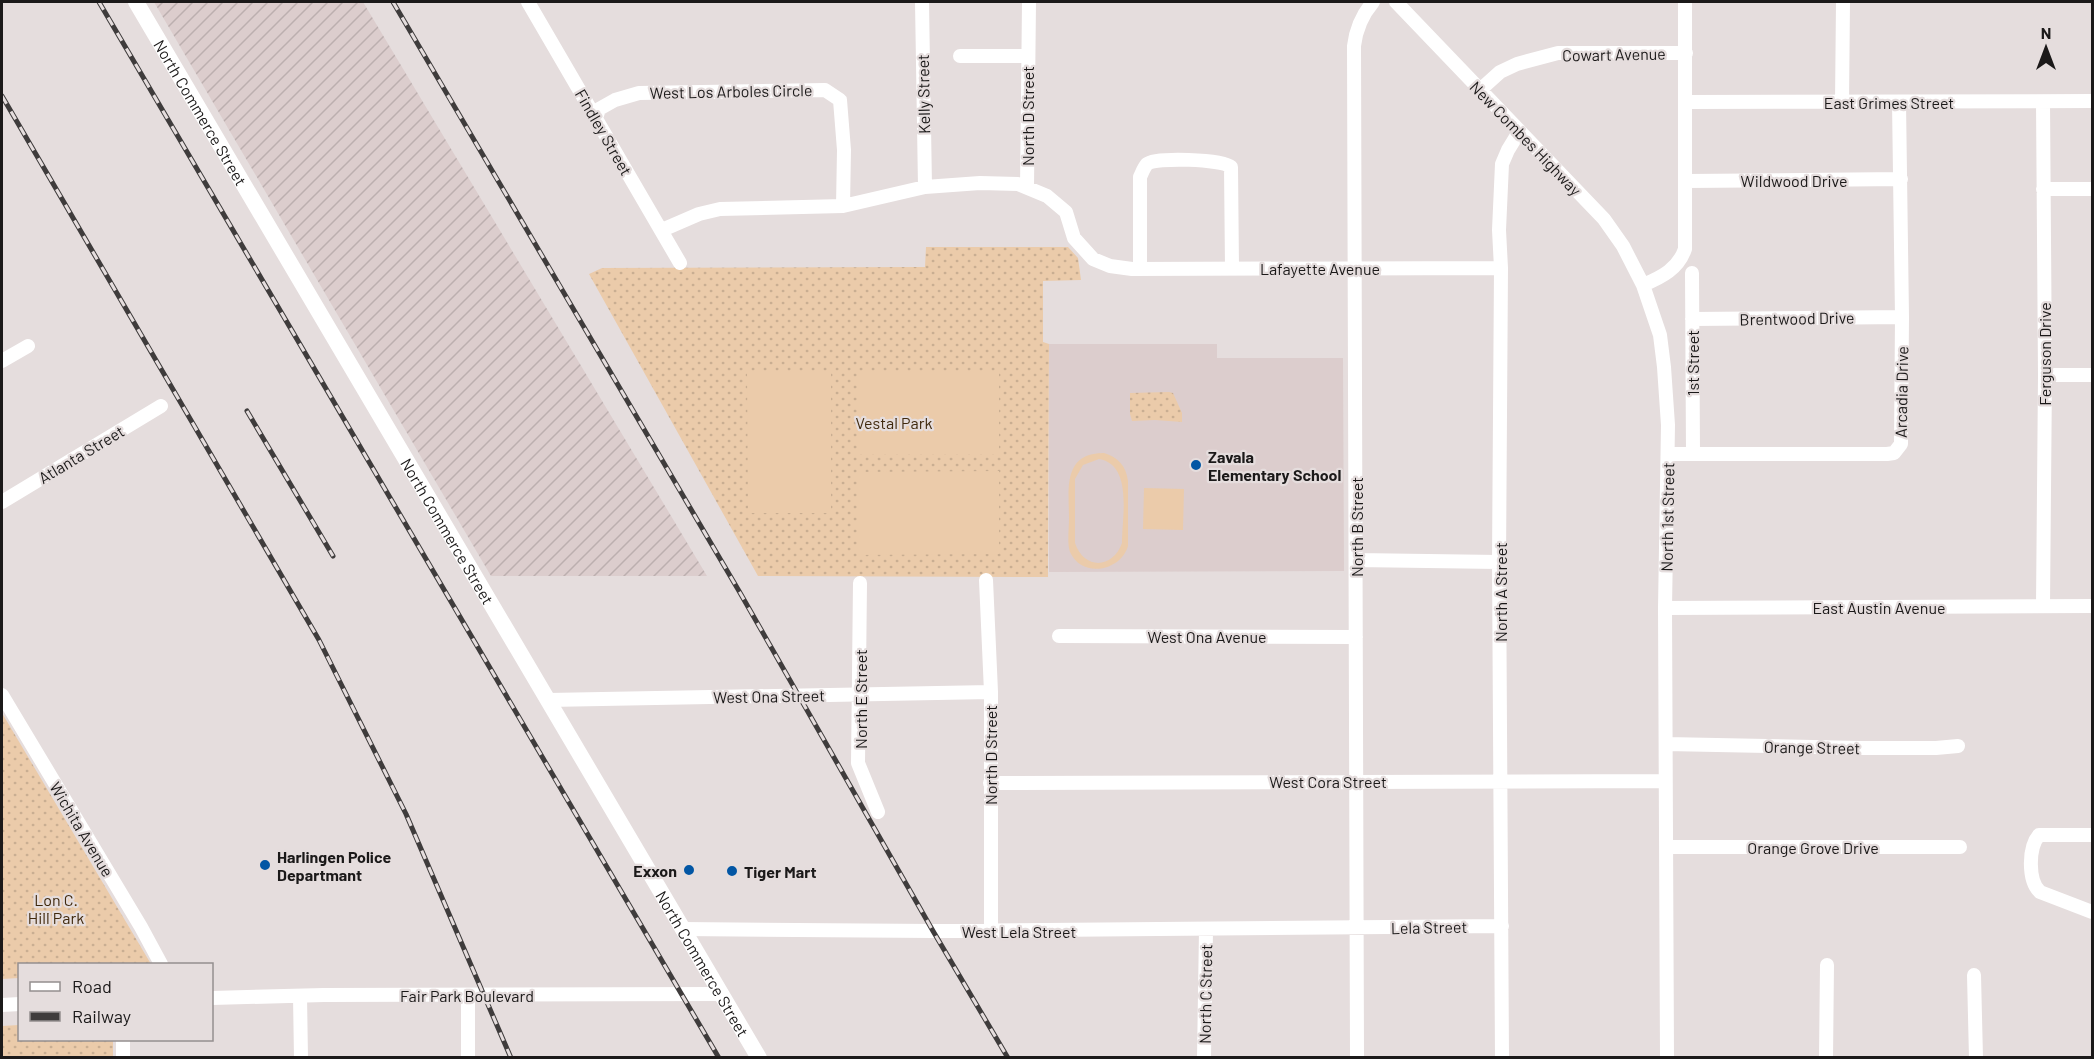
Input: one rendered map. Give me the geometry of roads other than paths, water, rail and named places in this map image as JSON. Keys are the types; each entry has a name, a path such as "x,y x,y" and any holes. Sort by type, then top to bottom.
{"main road":[{"name":"North Commerce Street","path":"136,2 759,1058"}],"street":[{"name":"Findley Street","path":"528,2 680,263"},
{"name":"Kelly Street","path":"922,2 925,187"},
{"name":"North D Street","path":"1029,2 1027,187 1047,196 1066,212 1074,238 1093,259 1110,266 1140,269"},
{"name":"North B Street","path":"1357,1058 1354,46 1364,13 1373,2"},
{"name":"New Combes Highway","path":"1396,2 1604,219 1623,246 1643,285"},
{"path":"1643,285 1673,269 1683,254 1686,238 1685,2"},
{"path":"1842,102 1843,2"},
{"name":"Cowart Avenue","path":"1480,90 1500,72 1517,64 1558,53 1686,53"},
{"path":"960,56 1027,56"},
{"name":"West Los Arboles Circle","path":"596,118 599,109 615,99 639,93 825,90 840,100 844,150 843,206"},
{"name":"East Grimes Street","path":"1686,102 2092,101"},
{"name":"Arcadia Drive","path":"1668,454 1894,453 1900,444 1902,317 1899,102"},
{"name":"Ferguson Drive","path":"2043,102 2045,375 2043,606"},
{"name":"North A Street","path":"1502,1058 1499,562 1501,268 1499,230 1502,164 1519,132"},
{"path":"1140,269 1140,177 1146,165 1153,161 1196,160 1226,162 1231,166 1232,268"},
{"name":"Wildwood Drive","path":"1686,181 1901,179"},
{"path":"662,230 699,214 720,209 843,206 925,187 980,183 1018,184 1027,187"},
{"path":"2043,189 2092,189"},
{"name":"Lafayette Avenue","path":"1140,269 1501,268"},
{"name":"1st Street","path":"1692,273 1693,454"},
{"name":"North 1st Street","path":"1643,285 1660,335 1668,425 1665,608 1667,1058"},
{"name":"Brentwood Drive","path":"1692,319 1902,317"},
{"path":"2,361 28,346"},
{"path":"2045,375 2092,375"},
{"name":"Atlanta Street","path":"2,502 161,406"},
{"path":"1356,560 1499,562"},
{"name":"North D Street","path":"986,580 991,693 991,930"},
{"name":"North E Street","path":"860,583 858,763 878,812"},
{"name":"East Austin Avenue","path":"1665,608 2092,606"},
{"name":"West Ona Avenue","path":"1059,636 1356,637"},
{"name":"West Ona Street","path":"548,700 991,693"},
{"name":"Wichita Avenue","path":"2,695 160,963"},
{"name":"Orange Street","path":"1666,744 1859,748 1958,746"},
{"name":"West Cora Street","path":"990,783 1665,781"},
{"path":"2092,835 2039,835 2034,840 2032,860 2032,879 2040,892 2092,912"},
{"name":"Orange Grove Drive","path":"1666,847 1960,847"},
{"name":"Lela Street","path":"1357,928 1502,926"},
{"name":"West Lela Street","path":"682,929 1357,928"},
{"name":"North C Street","path":"1204,1058 1206,930"},
{"path":"1826,1058 1827,965"},
{"path":"1974,975 1976,1058"},
{"name":"Fair Park Boulevard","path":"213,998 722,994"},
{"path":"468,995 468,1058"},
{"path":"300,996 301,1058"},
{"path":"2,1005 18,1004"},
{"path":"123,1041 123,1058"}],"railway":[{"path":"99,2 719,1058"},
{"path":"393,2 739,591 1008,1058"},
{"path":"2,96 319,640 406,814 511,1058"},
{"path":"247,411 333,556"}],"place":[{"name":"Zavala Elementary School","path":"1196,465"},
{"name":"Harlingen Police Departmant","path":"265,865"},
{"name":"Exxon","path":"689,870"},
{"name":"Tiger Mart","path":"732,871"}],"park label":[{"name":"Vestal Park","path":"894,422"},
{"name":"Lon C. Hill Park","path":"56,908"}]}
